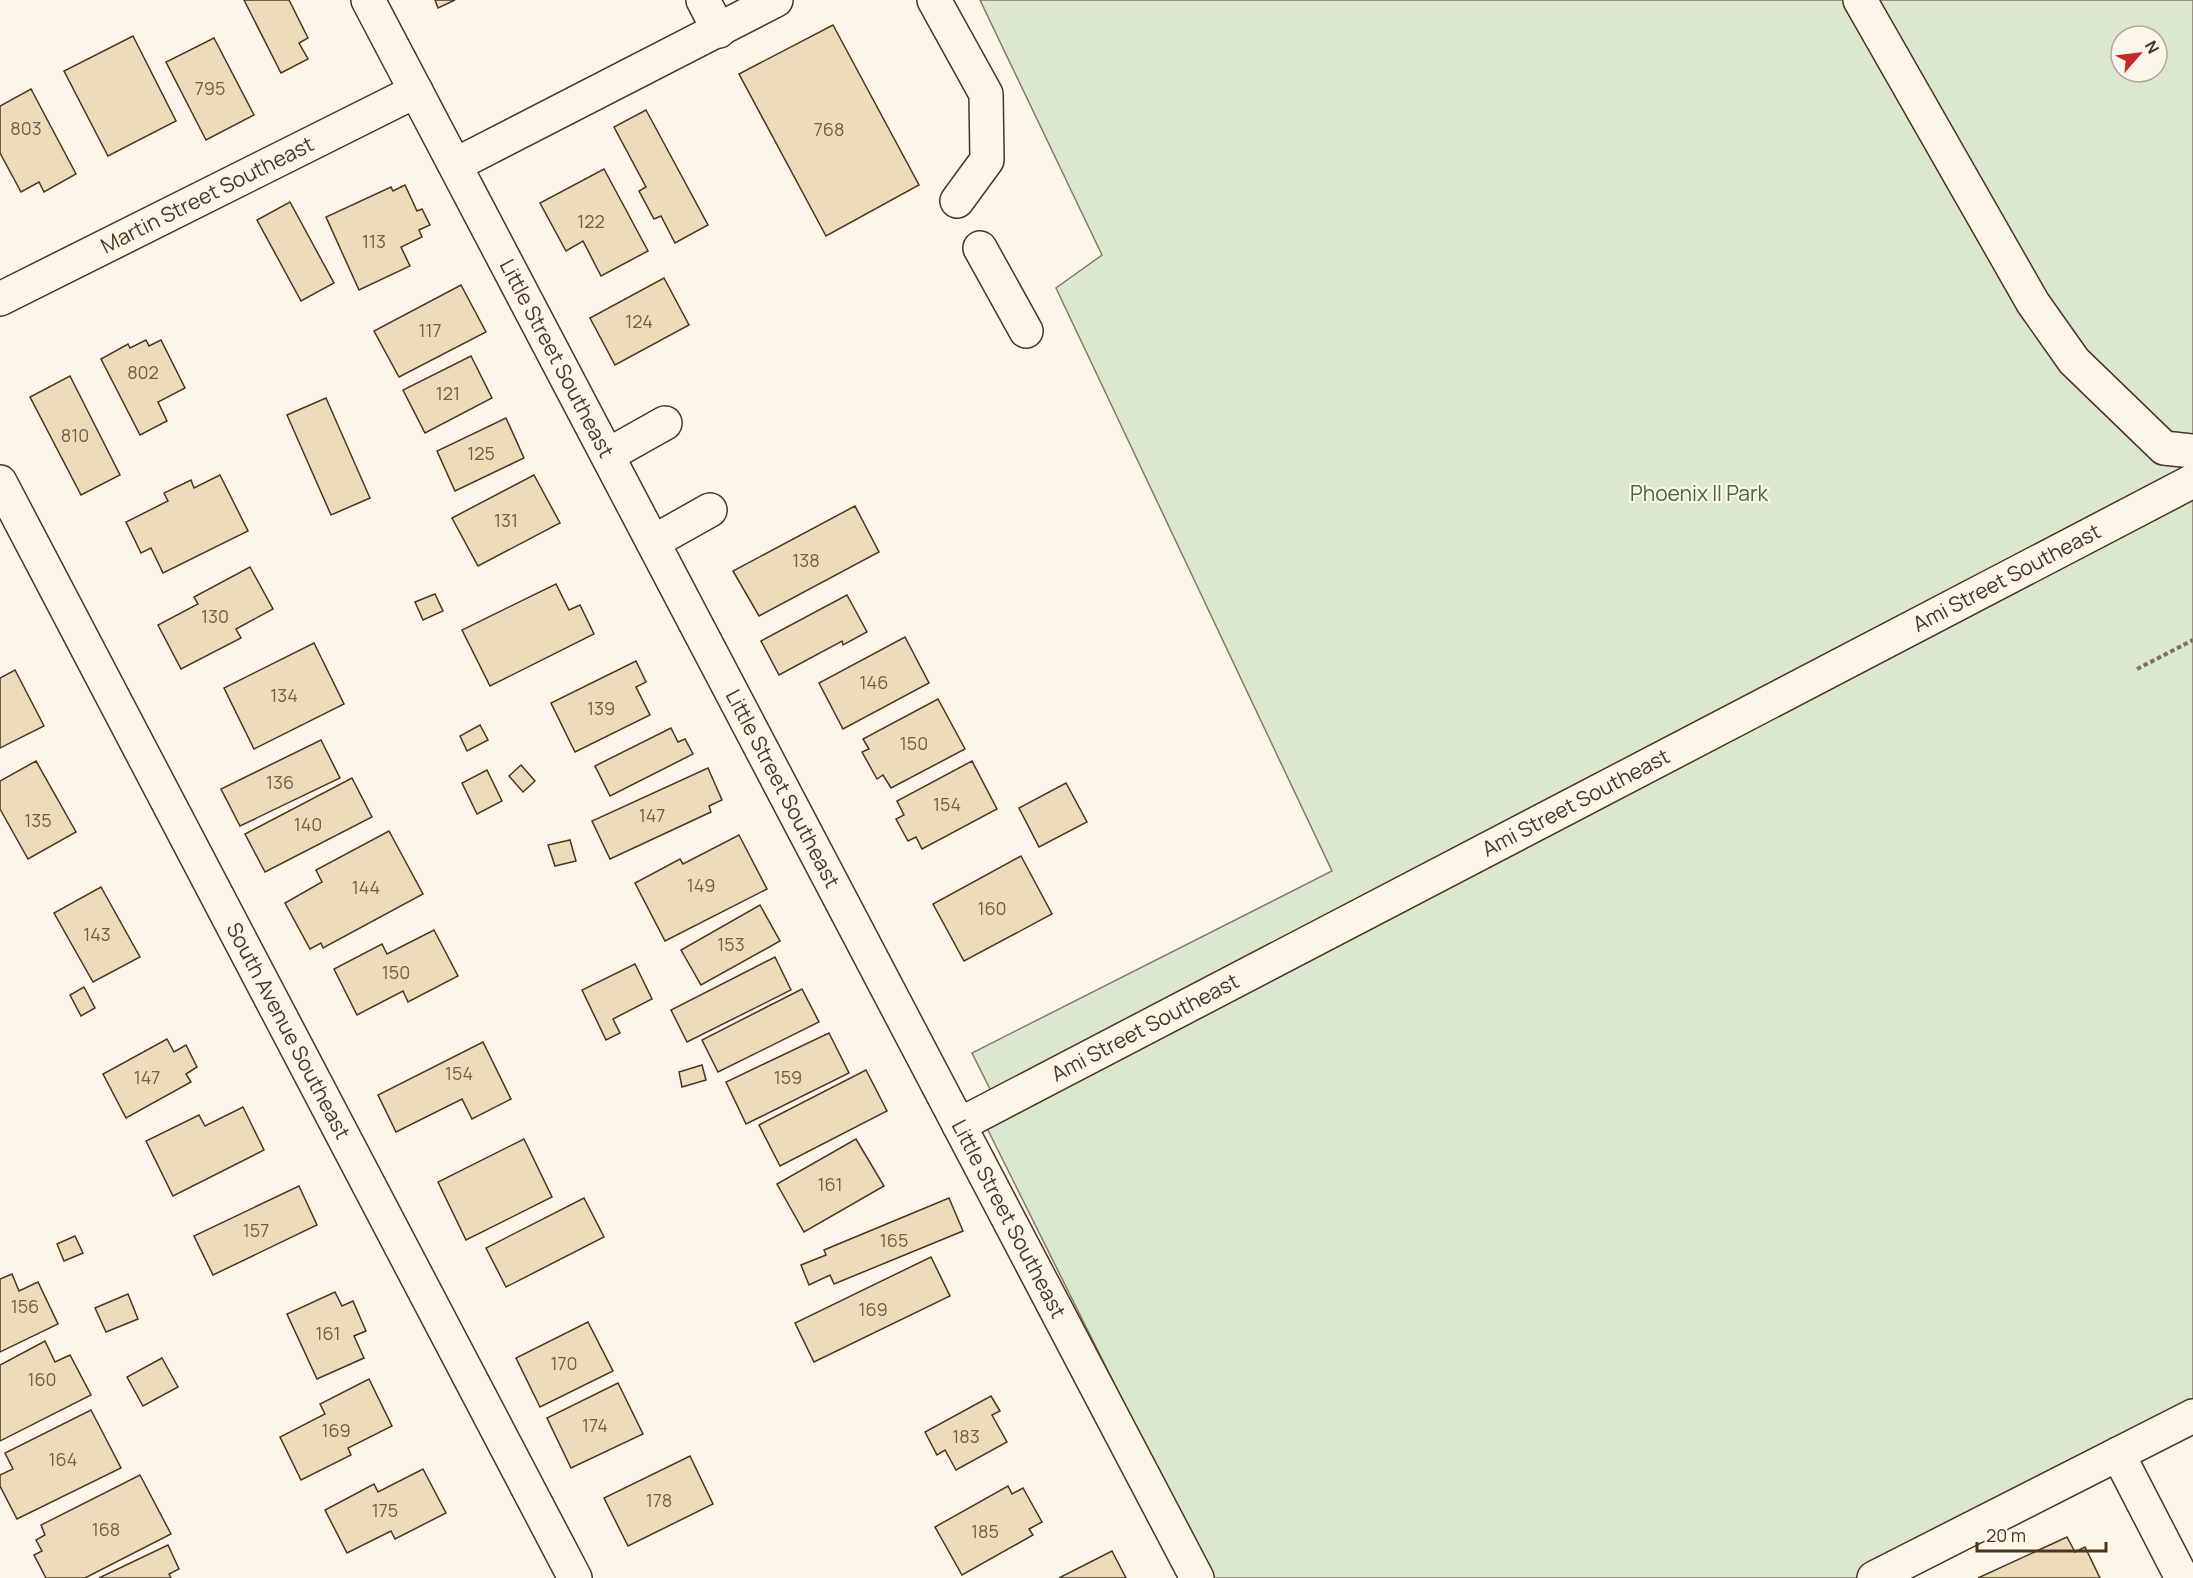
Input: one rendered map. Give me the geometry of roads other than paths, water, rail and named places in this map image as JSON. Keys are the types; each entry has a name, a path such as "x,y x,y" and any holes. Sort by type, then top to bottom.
{"street":[{"name":"Little Street Southeast","path":"368,0 1197,1578"},
{"path":"703,0 719,31"},
{"path":"455,165 776,0"},
{"path":"934,0 986,94 987,160 957,201"},
{"path":"1860,0 2033,303 2074,361 2164,448 2193,451"},
{"name":"Martin Street Southeast","path":"0,299 416,91"},
{"path":"980,248 1026,331"},
{"path":"608,455 665,423"},
{"name":"Ami Street Southeast","path":"959,1125 2193,481"},
{"name":"South Avenue Southeast","path":"0,482 575,1578"},
{"path":"653,542 710,510"},
{"path":"1874,1578 2193,1416"},
{"path":"2118,1454 2182,1578"}],"park label":[{"name":"Phoenix II Park","path":"1699,494"}]}
